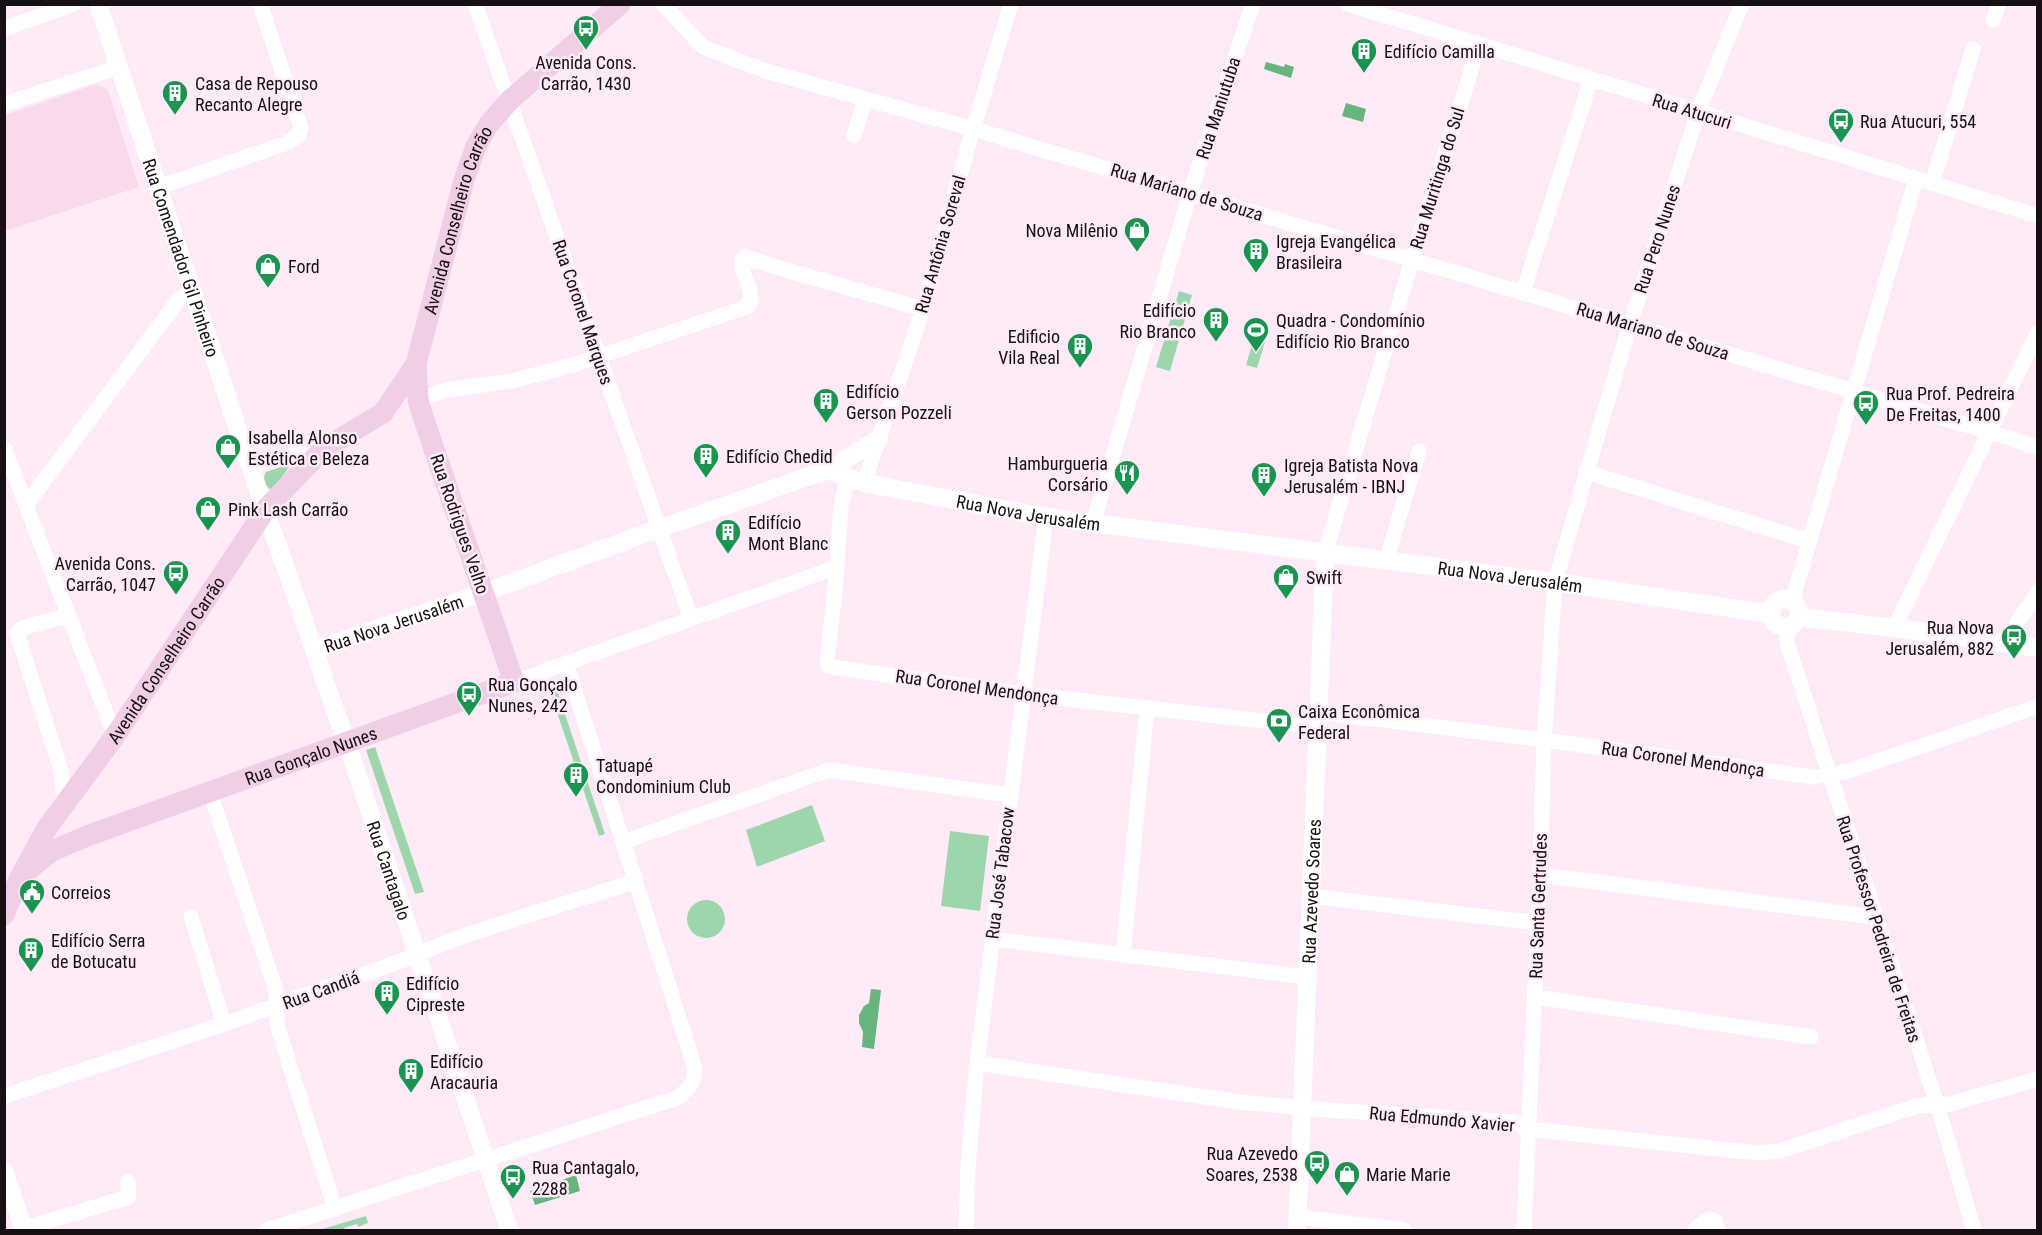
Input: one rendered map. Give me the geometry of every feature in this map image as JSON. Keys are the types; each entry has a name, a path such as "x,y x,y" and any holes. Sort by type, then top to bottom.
{"main road":[{"name":"Avenida Conselheiro Carrão","path":"4,915 19,879 48,828 115,735 266,509 323,449 383,414 416,364 464,180 476,146 489,124 509,101 620,4"},
{"name":"Rua Rodrigues Velho","path":"416,364 420,407 512,677"},
{"path":"383,414 420,407"},
{"name":"Rua Gonçalo Nunes","path":"87,836 209,790 347,744 512,677"},
{"path":"65,805 66,815 71,824 87,836"},
{"name":"Avenida Conselheiro Carrão","path":"19,879 52,851 87,836"}],"street":[{"path":"4,28 74,4"},
{"name":"Rua Comendador Gil Pinheiro","path":"98,4 266,509"},
{"path":"159,187 287,143 299,135 301,128 260,4"},
{"name":"Rua Coronel Marques","path":"476,4 691,619"},
{"name":"Rua Mariano de Souza","path":"663,4 703,47 766,71 1190,193 2037,448"},
{"name":"Rua Antônia Soreval","path":"849,477 879,439 923,309 973,129 1011,4"},
{"name":"Rua Maniutuba","path":"1093,523 1190,193 1253,4"},
{"name":"Rua Atucuri","path":"1347,4 2037,216"},
{"name":"Rua Pero Nunes","path":"1555,582 1630,324 1698,112 1742,4"},
{"path":"1994,20 1999,4"},
{"name":"Rua Muritinga do Sul","path":"1325,553 1479,45"},
{"path":"1932,184 1973,49"},
{"path":"4,104 119,67"},
{"path":"1523,292 1592,79"},
{"path":"854,135 865,100"},
{"name":"Rua Professor Pedreira de Freitas","path":"1916,179 1809,541 1787,643 1828,775 1937,1104 1974,1230"},
{"path":"420,407 458,388 527,378 598,358 747,307 750,305 751,298 741,267 742,258 745,257 789,272 923,309"},
{"path":"26,505 179,299 193,291"},
{"path":"1894,628 2037,332"},
{"path":"849,477 844,460 879,439"},
{"path":"4,448 115,735"},
{"name":"Avenida Conselheiro Carrão","path":"250,466 323,449"},
{"path":"1386,561 1419,452"},
{"name":"Rua Nova Jerusalém","path":"314,650 484,593 828,470 849,477 1046,517 1555,582 1771,614 1773,607 1784,599 1792,615"},
{"path":"1586,472 1809,541"},
{"name":"Rua Coronel Mendonça","path":"849,477 841,506 837,567 826,660 832,667 1023,694 1147,708 1544,740 1803,777 1849,771 2037,706"},
{"name":"Rua Cantagalo","path":"266,509 509,1230"},
{"name":"Rua José Tabacow","path":"966,1230 968,1166 976,1063 1046,517"},
{"name":"Rua Azevedo Soares","path":"1297,1224 1325,553"},
{"name":"Rua Gonçalo Nunes","path":"512,677 534,675 837,567"},
{"name":"Rua Santa Gertrudes","path":"1524,1230 1544,740 1555,582"},
{"path":"2010,644 2018,621 2037,592"},
{"path":"65,805 61,771 17,633 22,628 68,615"},
{"path":"1792,615 2037,648"},
{"path":"267,1230 677,1098 689,1090 694,1081 695,1068 566,663"},
{"path":"1123,954 1147,708"},
{"path":"623,842 829,770 1009,795"},
{"path":"209,790 276,991 277,1025 335,1209"},
{"path":"1540,875 1875,917"},
{"name":"Rua Candiá","path":"4,1096 277,1006 463,936 636,881"},
{"path":"1310,896 1538,923"},
{"path":"191,917 224,1024"},
{"path":"993,939 1307,977"},
{"path":"1535,997 1811,1037"},
{"name":"Rua Edmundo Xavier","path":"976,1063 1239,1102 1515,1122 1528,1130 1768,1154 1917,1106 1959,1102 2037,1079"},
{"path":"4,1171 23,1230 128,1197 128,1182"},
{"path":"1695,1230 1707,1220 1716,1225"},
{"path":"1297,1224 1404,1230"}],"shaded area":[{"path":"1266,62 1294,67 1291,78 1264,69"},
{"path":"96,84 108,90 139,187 5,231 5,115"},
{"path":"1346,103 1366,109 1363,122 1342,116"},
{"path":"1179,291 1192,295 1170,371 1156,367"},
{"name":"Quadra - Condomínio Edifício Rio Branco","path":"1254,338 1265,342 1257,368 1246,365"},
{"path":"292,463 274,488 270,489 264,477 266,472"},
{"path":"548,686 556,687 605,834 599,836"},
{"path":"375,747 424,892 415,894 366,750"},
{"path":"812,805 825,841 757,867 746,830"},
{"path":"950,831 989,836 980,911 941,906"},
{"path":"706,900 713,901 719,906 724,912 724,926 719,932 713,937 706,938 699,937 693,932 688,926 687,919 688,912 693,906 699,901"},
{"path":"871,989 881,990 874,1049 862,1047 863,1032 859,1023 859,1015 864,1006 869,1003"},
{"path":"576,1175 580,1191 535,1205 530,1191"},
{"path":"366,1216 368,1223 358,1227 357,1224 344,1228 345,1230 319,1230"}],"place":[{"name":"Avenida Cons. Carrão, 1430","path":"586,51"},
{"name":"Edifício Camilla","path":"1364,74"},
{"name":"Casa de Repouso Recanto Alegre","path":"175,116"},
{"name":"Rua Atucuri, 554","path":"1841,144"},
{"name":"Nova Milênio","path":"1137,253"},
{"name":"Igreja Evangélica Brasileira","path":"1256,274"},
{"name":"Ford","path":"268,289"},
{"name":"Edifício Rio Branco","path":"1216,343"},
{"name":"Quadra - Condomínio Edifício Rio Branco","path":"1256,353"},
{"name":"Edificio Vila Real","path":"1080,369"},
{"name":"Edifício Gerson Pozzeli","path":"826,424"},
{"name":"Rua Prof. Pedreira De Freitas, 1400","path":"1866,426"},
{"name":"Isabella Alonso Estética e Beleza","path":"228,470"},
{"name":"Edifício Chedid","path":"706,479"},
{"name":"Hamburgueria Corsário","path":"1127,496"},
{"name":"Igreja Batista Nova Jerusalém - IBNJ","path":"1264,498"},
{"name":"Pink Lash Carrão","path":"208,532"},
{"name":"Edifício Mont Blanc","path":"728,555"},
{"name":"Avenida Cons. Carrão, 1047","path":"176,596"},
{"name":"Swift","path":"1286,600"},
{"name":"Rua Nova Jerusalém, 882","path":"2014,660"},
{"name":"Rua Gonçalo Nunes, 242","path":"469,717"},
{"name":"Caixa Econômica Federal","path":"1279,744"},
{"name":"Tatuapé Condominium Club","path":"576,798"},
{"name":"Correios","path":"32,915"},
{"name":"Edifício Serra de Botucatu","path":"31,973"},
{"name":"Edifício Cipreste","path":"387,1016"},
{"name":"Edifício Aracauria","path":"411,1094"},
{"name":"Rua Azevedo Soares, 2538","path":"1317,1186"},
{"name":"Marie Marie","path":"1347,1197"},
{"name":"Rua Cantagalo, 2288","path":"513,1200"}]}
